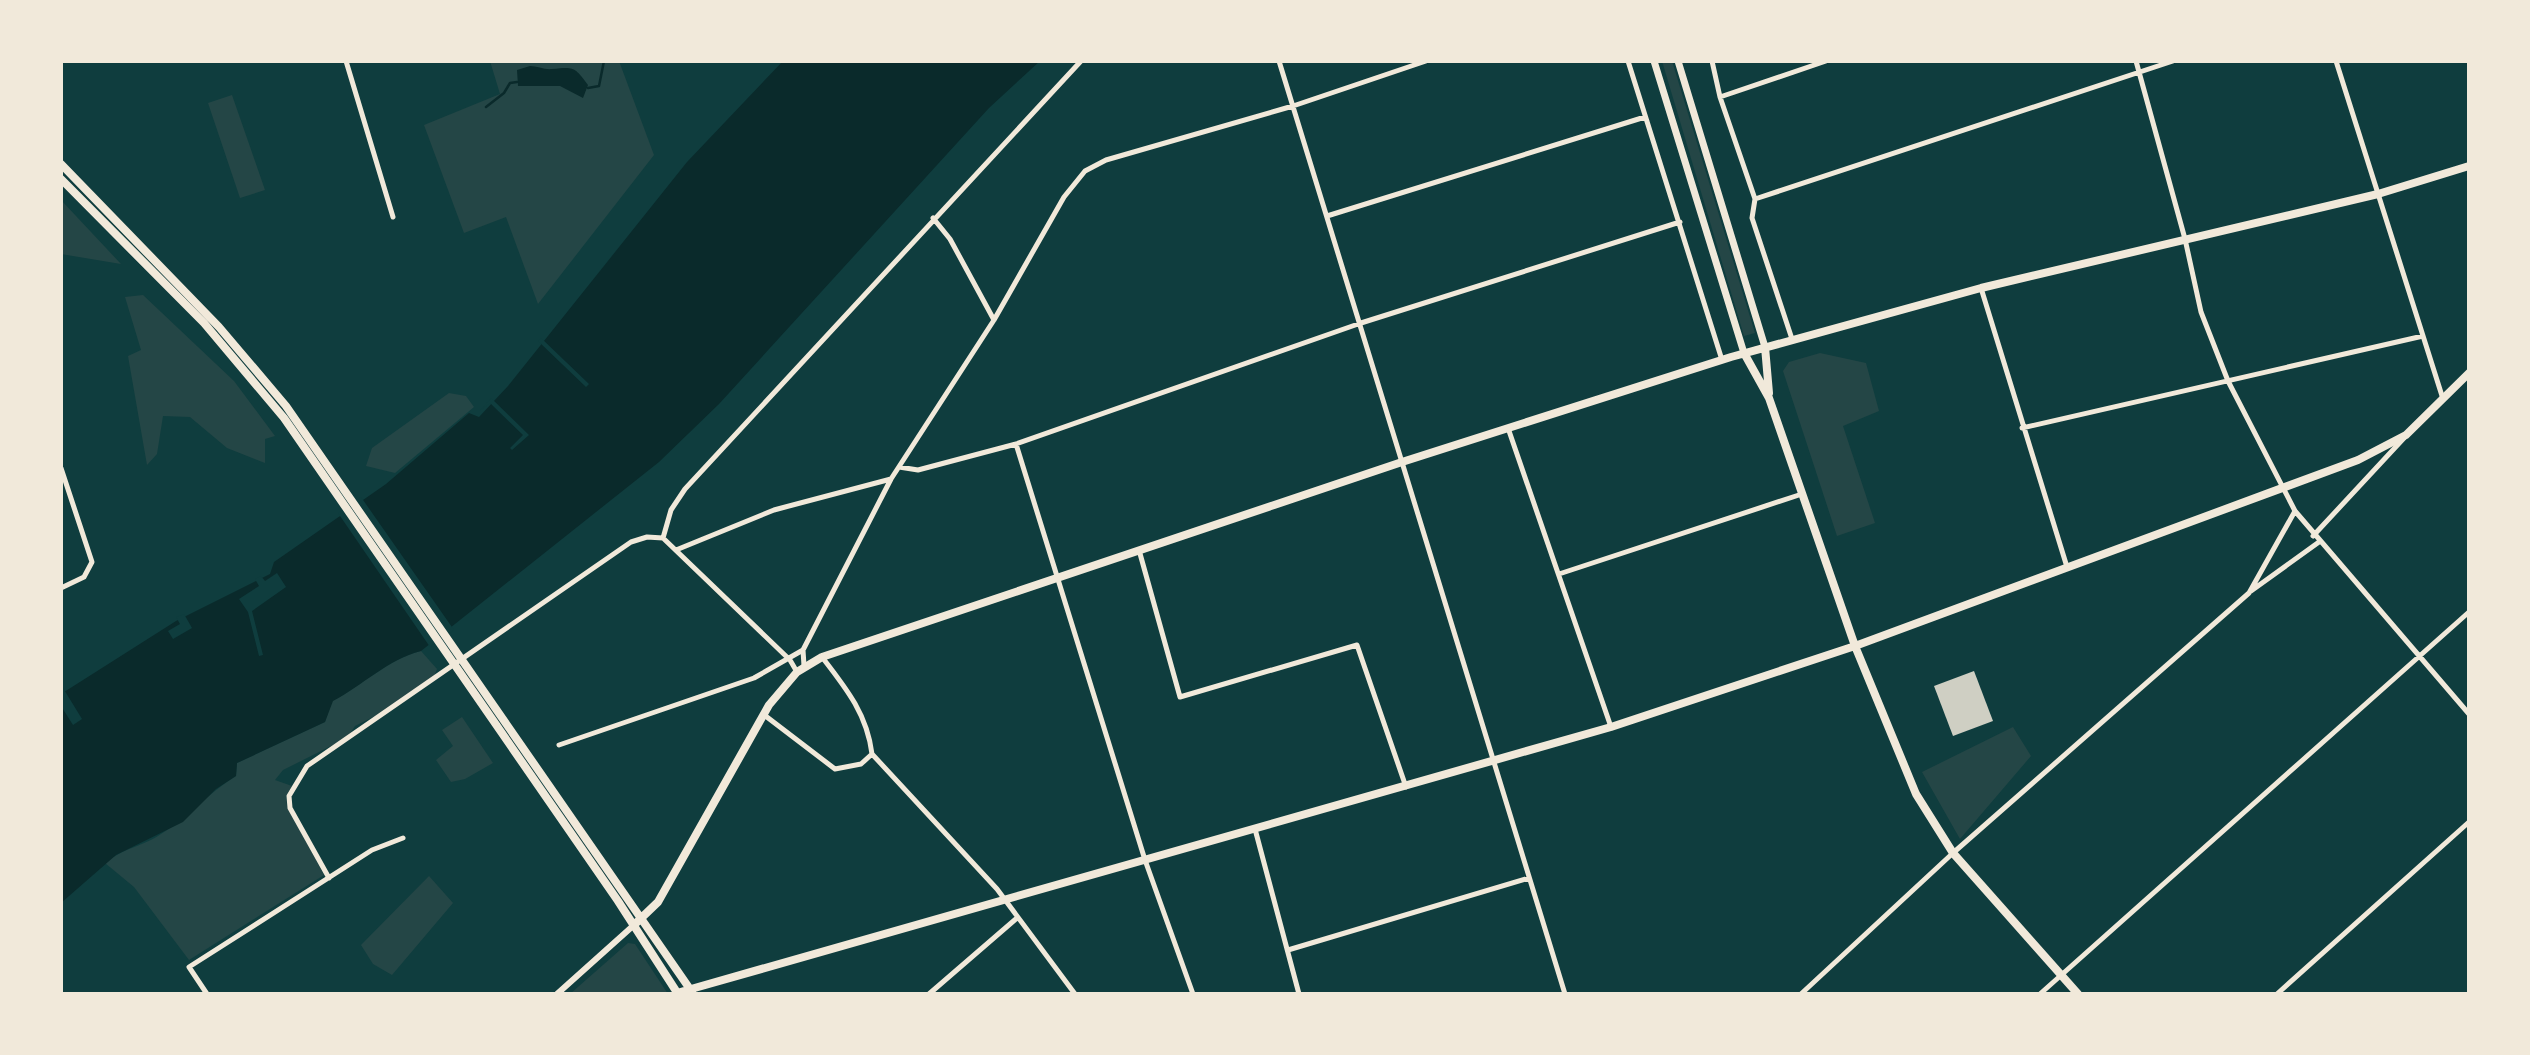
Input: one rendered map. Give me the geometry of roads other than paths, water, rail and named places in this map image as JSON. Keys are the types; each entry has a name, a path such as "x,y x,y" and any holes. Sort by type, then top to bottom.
{"main road":[{"path":"1654,61 1744,353 1769,398 1856,646 1906,774 1953,853 2078,994"},
{"path":"1678,61 1765,347 1769,398"},
{"path":"61,164 245,356 302,427 692,992"},
{"path":"634,925 658,902 763,714 801,669 822,657 1402,462 1744,353 1981,288 2378,194 2469,166"},
{"path":"61,179 142,251 285,418 618,901 678,993 692,992 1004,900 1495,762 1611,727 1856,646 2286,489 2358,460 2406,435 2469,373"}],"street":[{"path":"346,61 393,217"},
{"path":"663,538 671,510 684,489 1081,61"},
{"path":"1279,61 1565,994"},
{"path":"801,669 803,650 891,479 994,320 1064,197 1085,171 1105,160 1293,106 1426,61"},
{"path":"1628,61 1722,360"},
{"path":"1712,61 1720,97 1755,199 1752,218 1792,339"},
{"path":"1720,97 1826,61"},
{"path":"2136,61 2185,239 2201,312 2228,381 2295,511 2313,536 2469,714"},
{"path":"1755,199 2173,61"},
{"path":"2336,61 2443,399"},
{"path":"1328,216 1645,117"},
{"path":"933,218 950,239 994,320"},
{"path":"899,467 918,470 1016,444 1361,323 1680,222"},
{"path":"1981,288 2067,567"},
{"path":"2022,428 2423,336"},
{"path":"1508,428 1611,727"},
{"path":"2313,536 2406,435"},
{"path":"1016,444 1145,860 1194,994"},
{"path":"61,468 91,556 89,570 79,580 61,588"},
{"path":"676,550 774,510 891,479"},
{"path":"1559,574 1802,494"},
{"path":"2249,593 2295,511"},
{"path":"329,878 290,808 289,796 307,766 631,542 647,537 663,538 801,669"},
{"path":"1801,994 1953,853 2249,593 2319,542"},
{"path":"1139,550 1180,697 1357,645 1406,787"},
{"path":"2040,994 2469,612"},
{"path":"559,746 754,678 790,660 803,650"},
{"path":"822,657 860,709 869,731 872,754 1004,900 1075,994"},
{"path":"763,714 835,769 861,764 872,754"},
{"path":"2277,994 2469,822"},
{"path":"1255,829 1299,994"},
{"path":"208,994 189,967 372,850 403,838"},
{"path":"1287,950 1529,878"},
{"path":"929,994 1017,918"},
{"path":"557,994 634,925"}],"waterway":[{"path":"588,88 599,86 604,61"},
{"path":"486,107 504,93 510,83 517,82"}]}
